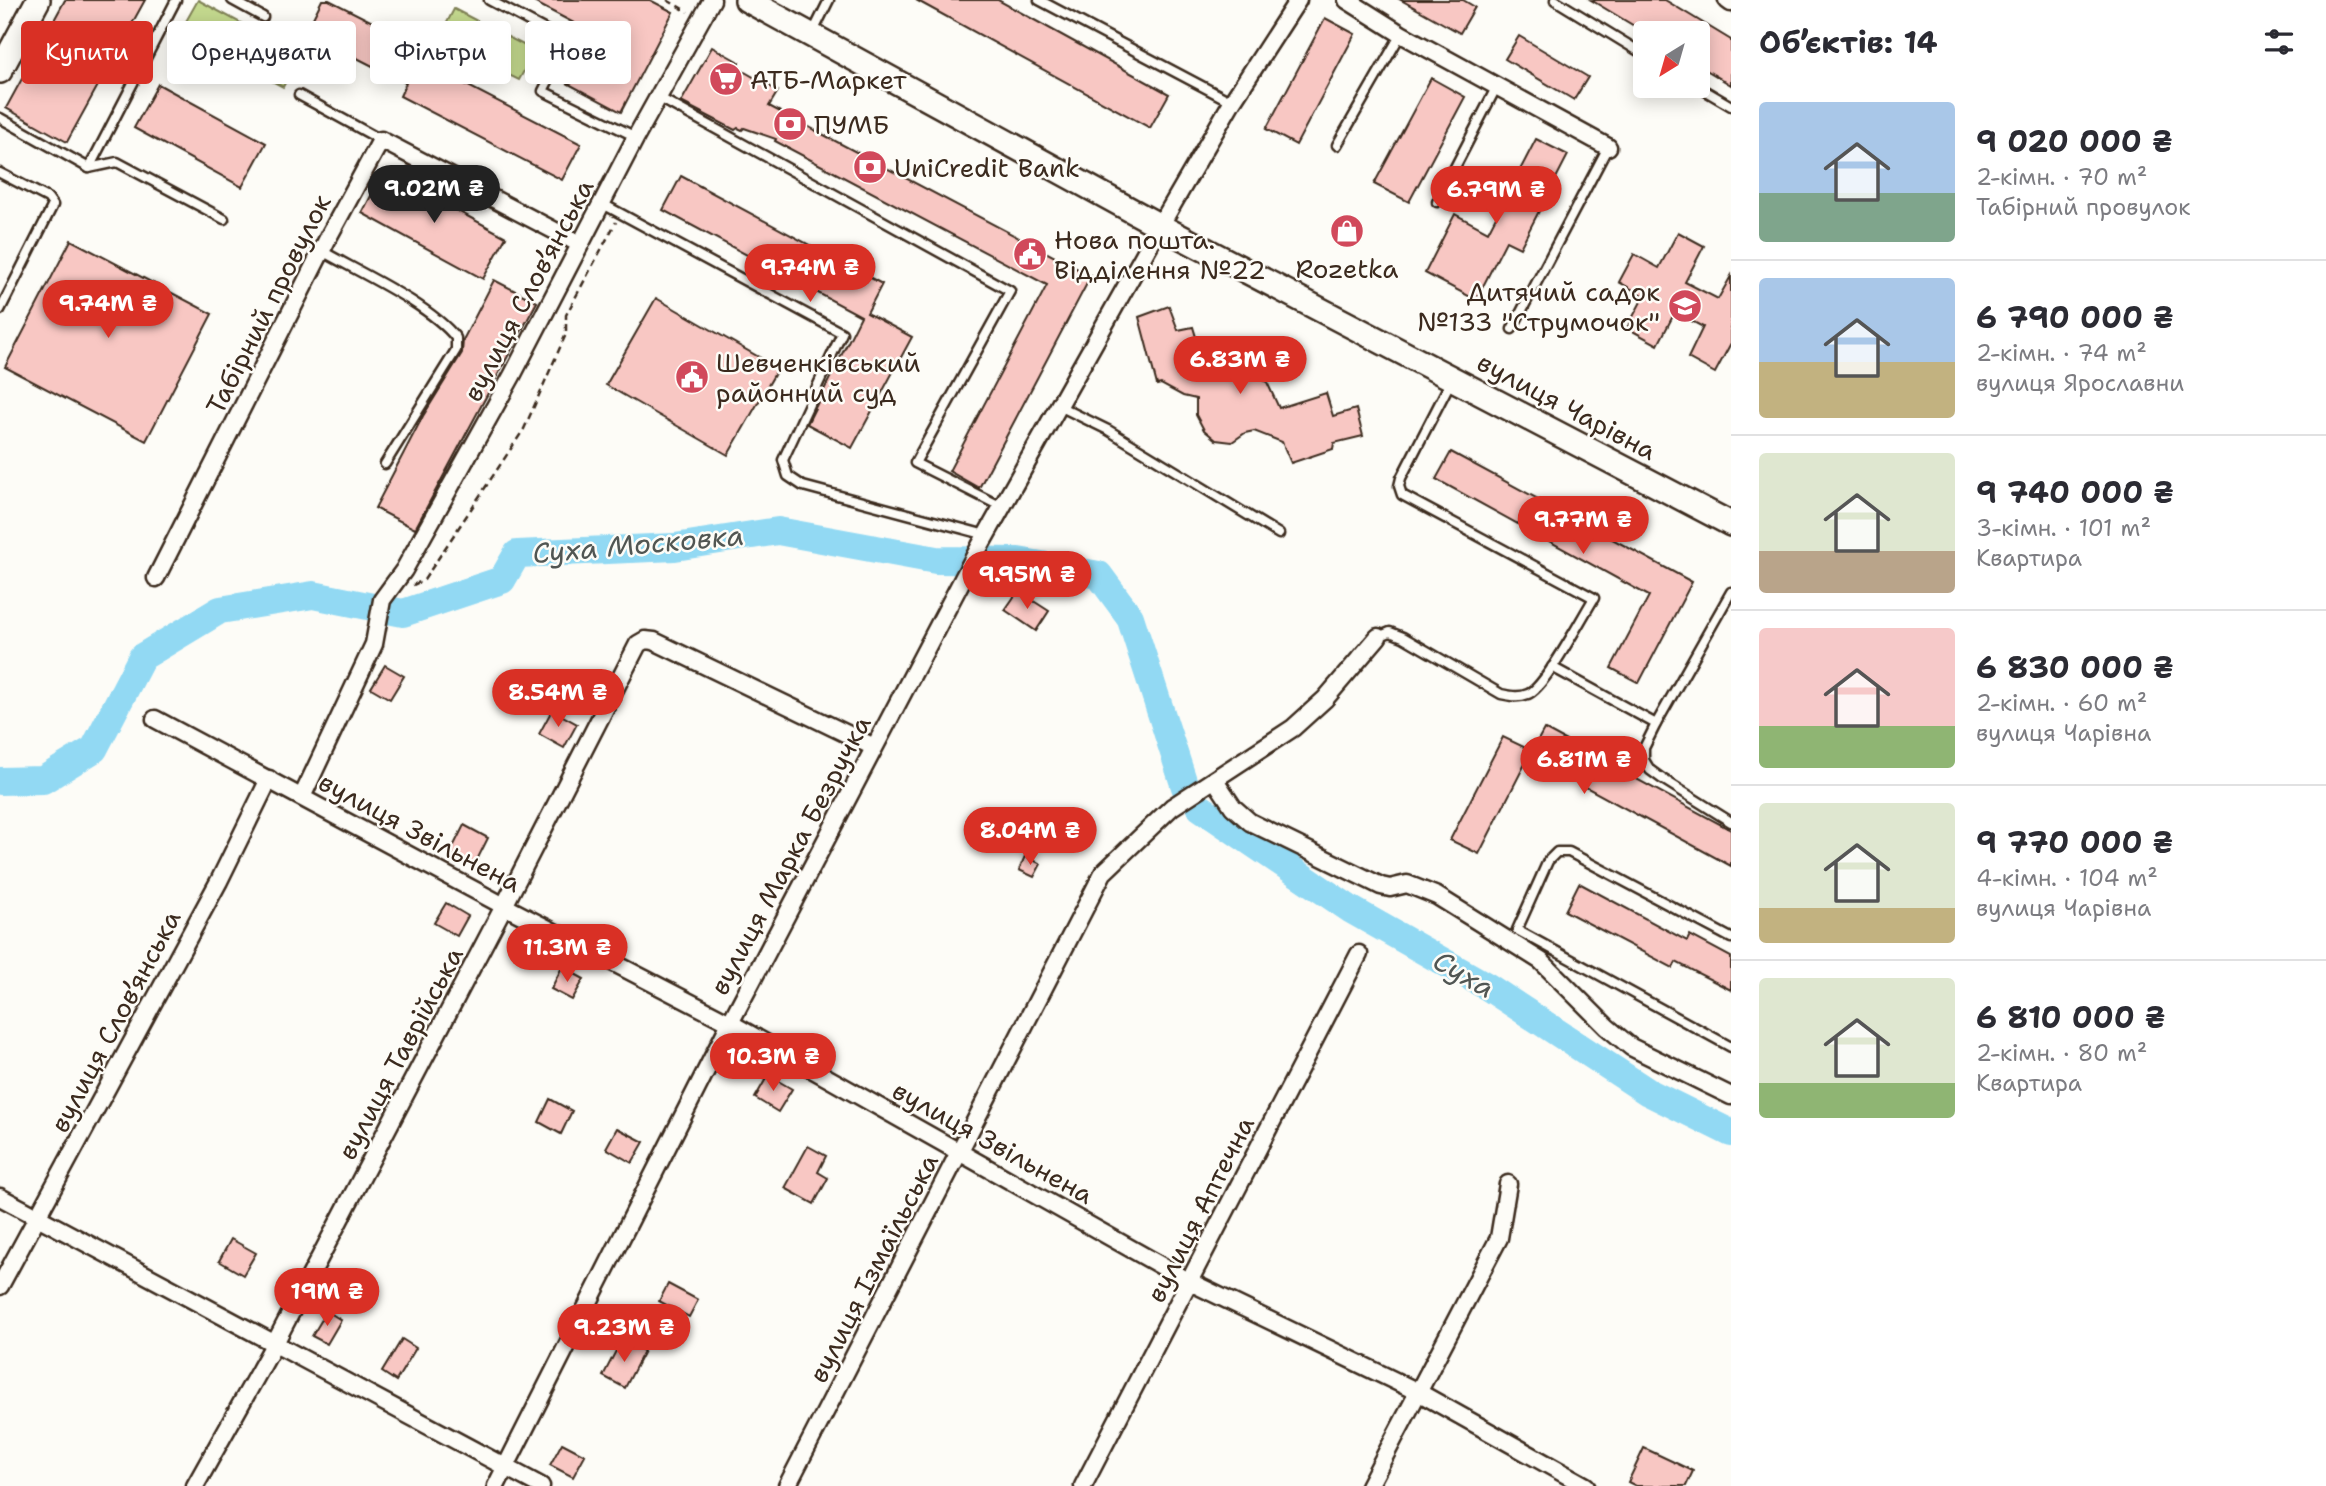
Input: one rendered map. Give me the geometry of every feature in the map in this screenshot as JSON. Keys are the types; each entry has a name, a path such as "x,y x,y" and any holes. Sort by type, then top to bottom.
{"street":[{"path":"0,71 38,0"},
{"name":"вулиця Слов’янська","path":"302,797 373,644 382,600 404,570 505,388 657,97 712,0"},
{"name":"вулиця Чарівна","path":"747,0 1160,226 1731,524"},
{"path":"983,541 1232,102 1298,0"},
{"path":"1347,0 1401,34 1608,147"},
{"path":"381,140 580,244"},
{"name":"Табірний провулок","path":"156,578 381,140"},
{"name":"вулиця Марка Безручка","path":"496,1486 730,1023 983,541"},
{"name":"вулиця Ізмаїльська","path":"787,1486 1103,873 1172,807 1293,728 1325,699 1378,637"},
{"name":"вулиця Таврійська","path":"195,1486 275,1343 637,647 643,641 654,642 874,747"},
{"name":"вулиця Звільнена","path":"155,719 504,906 730,1023 1190,1282 1418,1392 1586,1486"},
{"name":"вулиця Слов’янська","path":"0,1286 219,881 269,779"},
{"path":"1215,779 1234,807 1250,822 1381,886 1390,888 1407,884 1428,891 1514,936 1552,969 1607,1027 1625,1042 1731,1096"},
{"name":"вулиця Аптечна","path":"1083,1486 1359,954"},
{"path":"1369,1486 1499,1238 1508,1184"},
{"path":"0,1197 541,1486"}],"lane":[{"path":"89,168 176,0"},
{"path":"232,0 263,18"},
{"path":"489,0 568,42 543,90 636,137"},
{"path":"813,34 829,0"},
{"path":"1039,0 1232,102"},
{"path":"1555,0 1633,48"},
{"path":"1337,145 1401,34"},
{"path":"1437,202 1497,86"},
{"path":"1710,94 1731,106"},
{"path":"299,95 381,140"},
{"path":"657,97 1010,290 915,463 1002,507"},
{"path":"0,118 89,168 117,162 224,219"},
{"path":"1513,329 1608,147"},
{"path":"0,173 48,198 53,205 0,310"},
{"path":"601,203 842,333 783,460 788,476 803,486 983,541"},
{"path":"323,251 429,313 456,338 456,350 386,464"},
{"path":"1378,637 1390,632 1403,636 1501,694 1517,698 1532,694 1552,667 1594,598 1402,495 1399,486 1401,478 1453,378"},
{"path":"1059,406 1108,430 1279,534"},
{"path":"1731,592 1644,748 1644,760 1650,770 1731,821"},
{"path":"1552,667 1656,724"},
{"path":"1731,938 1569,852 1557,852 1548,861 1514,936 1731,1047"}],"path":[{"path":"667,0 701,19"},
{"path":"406,589 424,580 524,429 566,334 566,315 620,213"}],"green space":[{"path":"198,0 237,21 186,21"},
{"path":"454,9 477,21 448,21"},
{"path":"511,39 525,46 525,69 519,80 511,76"}],"building":[{"path":"65,0 145,0 133,21 54,21"},
{"path":"322,0 329,0 371,21 370,65 356,58 356,21 312,21"},
{"path":"530,0 650,0 673,12 621,112 569,84 631,84 631,21 570,21"},
{"path":"916,0 998,0 1169,94 1150,128"},
{"path":"1401,0 1463,0 1475,7 1460,33"},
{"path":"1591,0 1665,0 1700,21 1633,21 1633,25"},
{"path":"1325,18 1355,34 1296,145 1266,129"},
{"path":"1710,27 1731,40 1731,85 1710,72"},
{"path":"1519,36 1588,77 1574,100 1505,59"},
{"path":"712,47 739,62 736,67 778,91 769,106 1091,276 979,488 949,471 1047,285 775,141 776,139 744,128 735,130 681,102"},
{"path":"1431,78 1465,97 1409,202 1374,184"},
{"path":"21,81 21,84 99,84 67,142 6,108"},
{"path":"158,84 266,143 242,187 134,128"},
{"path":"406,84 465,84 581,144 562,180 400,96"},
{"path":"1536,139 1568,155 1520,248 1506,241 1476,300 1425,273 1455,214 1488,232"},
{"path":"384,171 506,237 483,279 362,213"},
{"path":"681,176 882,284 867,313 912,337 852,448 807,424 861,316 663,210"},
{"name":"Дитячий садок №133 \"Струмочок\"","path":"1678,232 1704,246 1685,282 1718,299 1731,276 1731,343 1715,373 1688,358 1703,327 1675,312 1658,345 1627,328 1644,296 1619,282 1634,254 1659,268"},
{"path":"71,240 212,314 146,441 5,367"},
{"path":"494,280 537,302 415,529 375,508 423,416 462,353 463,340"},
{"name":"Шевченківський районний суд","path":"656,298 778,368 728,455 606,385"},
{"path":"1169,306 1178,330 1193,327 1208,377 1242,370 1267,382 1279,408 1326,393 1333,416 1356,409 1363,436 1334,443 1333,449 1291,463 1282,442 1254,431 1245,433 1232,442 1216,440 1204,430 1196,415 1196,399 1183,396 1161,384 1157,385 1139,317"},
{"path":"1451,452 1692,582 1639,683 1611,668 1649,596 1436,479"},
{"path":"1018,591 1049,611 1036,631 1005,610"},
{"path":"385,665 404,676 390,699 371,688"},
{"path":"552,710 577,724 564,748 539,734"},
{"path":"1544,729 1731,830 1731,866 1529,756 1479,854 1450,840 1503,737 1532,751"},
{"path":"464,825 488,838 474,866 450,853"},
{"path":"1025,856 1041,864 1034,877 1019,870"},
{"path":"1579,883 1687,941 1690,935 1731,957 1731,990 1676,962 1673,968 1565,911"},
{"path":"446,903 468,916 457,936 434,923"},
{"path":"562,967 584,979 572,1000 551,989"},
{"path":"768,1075 792,1089 778,1112 755,1098"},
{"path":"550,1099 572,1111 561,1134 539,1122"},
{"path":"617,1128 644,1142 632,1163 606,1148"},
{"path":"808,1146 826,1156 818,1172 828,1178 814,1204 785,1188"},
{"path":"231,1239 256,1253 243,1275 219,1261"},
{"path":"668,1284 698,1300 689,1317 659,1301"},
{"path":"327,1311 341,1320 327,1344 312,1336"},
{"path":"402,1339 416,1348 396,1381 382,1372"},
{"path":"622,1339 644,1351 625,1388 603,1376"},
{"path":"562,1443 585,1455 573,1477 550,1465"},
{"path":"1644,1448 1693,1471 1686,1486 1636,1486 1628,1482"}],"waterway":[{"name":"Суха Московка","path":"0,781 43,780 94,749 142,657 220,610 313,595 403,613 502,580 517,554 675,547 778,531 936,560 1018,561 1099,575 1130,617 1185,787"},
{"name":"Суха","path":"1201,808 1350,909 1488,987 1648,1092 1731,1133"}],"place":[{"name":"АТБ-Маркет","path":"726,79"},
{"name":"ПУМБ","path":"790,124"},
{"name":"UniCredit Bank","path":"870,167"},
{"name":"Rozetka","path":"1347,231"},
{"name":"Нова пошта. Відділення №22","path":"1030,254"},
{"name":"Дитячий садок №133 \"Струмочок\"","path":"1685,306"},
{"name":"Шевченківський районний суд","path":"692,377"}]}
